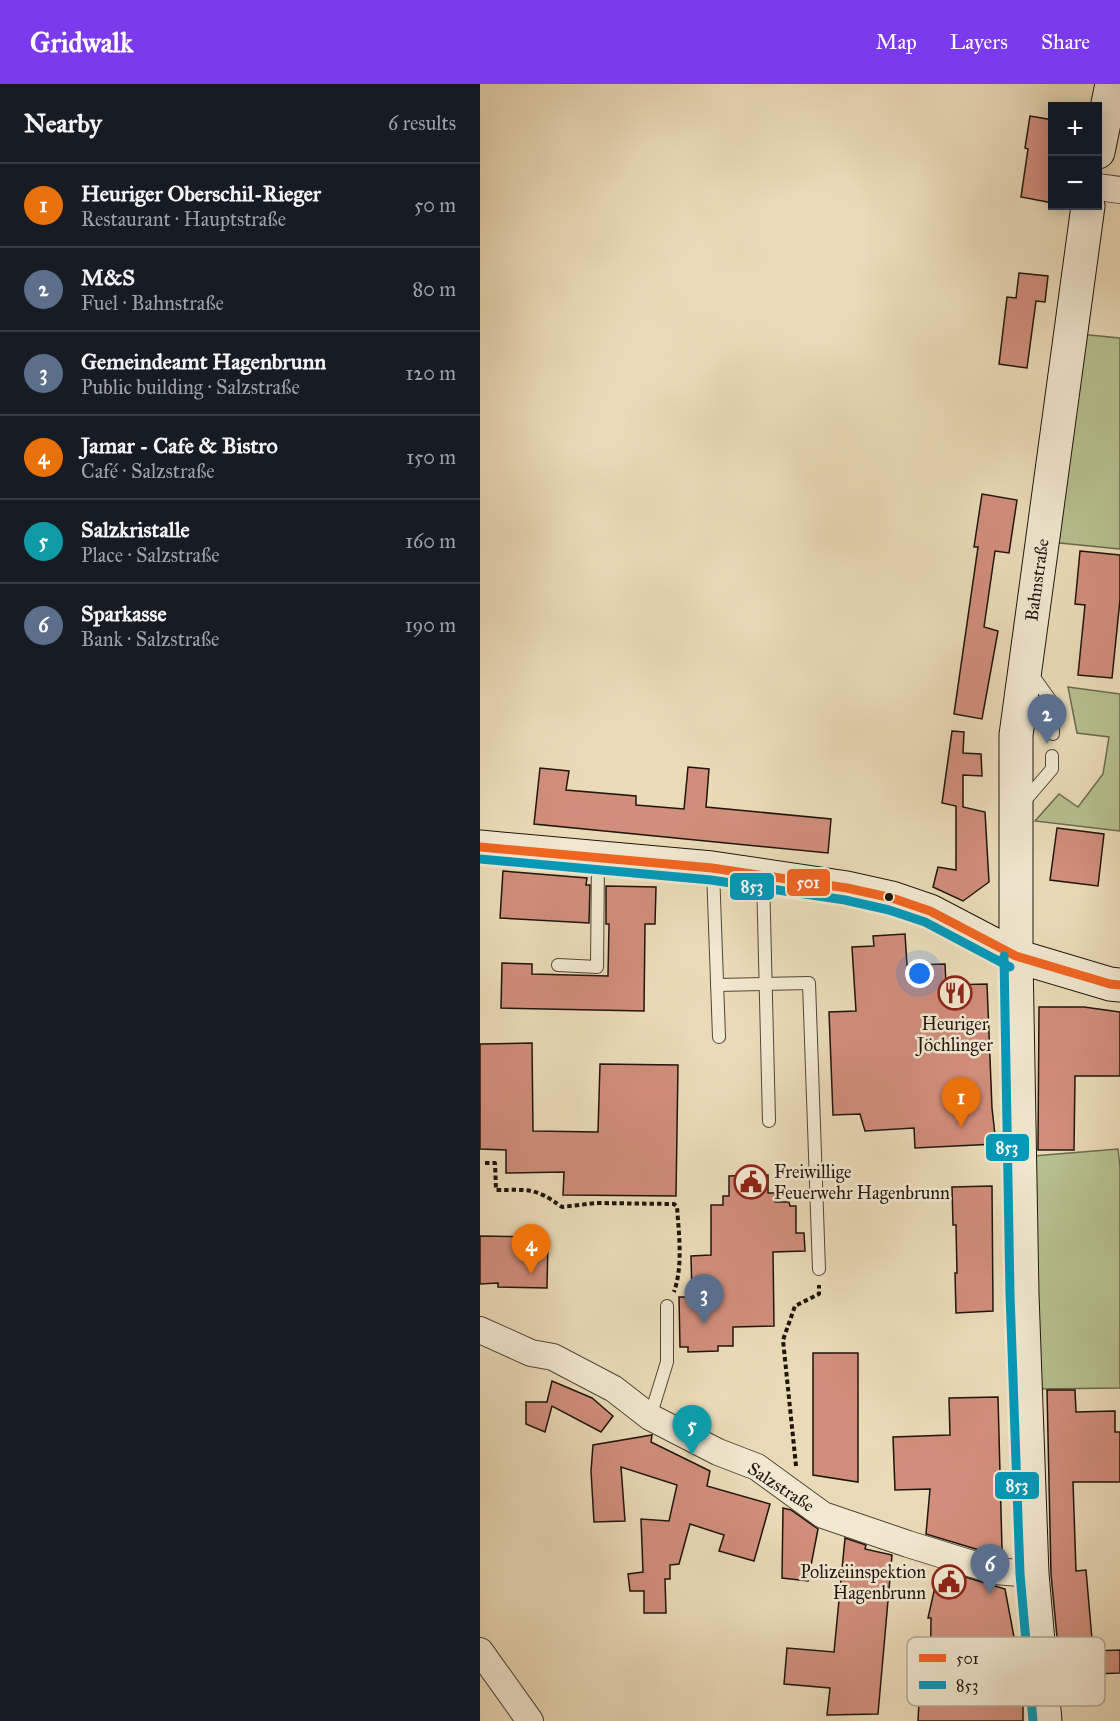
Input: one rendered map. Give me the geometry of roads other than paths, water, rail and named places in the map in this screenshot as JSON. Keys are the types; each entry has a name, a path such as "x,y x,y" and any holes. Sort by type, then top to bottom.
{"main road":[{"path":"1102,133 1112,84"},
{"name":"Bahnstraße","path":"1038,1637 1032,1574 1022,1305 1016,956 1016,735 1087,210"},
{"path":"480,847 712,868 847,888 892,898 930,911 1016,956 1120,985"},
{"name":"Bahnstraße","path":"1044,1706 1045,1721"}],"street":[{"path":"1102,188 1120,190"},
{"name":"Salzstraße","path":"480,1330 522,1349 553,1357 614,1389 650,1417 718,1452 757,1467 824,1515 995,1571 1032,1574"},
{"path":"480,1651 530,1721"}],"lane":[{"path":"1025,665 1053,704 1053,734"},
{"path":"1016,812 1052,769 1052,756"},
{"path":"558,965 597,967 598,858"},
{"path":"712,868 719,1037"},
{"path":"763,876 769,1120"},
{"path":"717,985 809,983 819,1269"},
{"path":"650,1417 667,1362 667,1306"}],"place":[{"name":"M&S","path":"1047,744"},
{"name":"Heuriger Jöchlinger","path":"955,993"},
{"name":"Heuriger Oberschil-Rieger","path":"961,1127"},
{"name":"Freiwillige Feuerwehr Hagenbrunn","path":"751,1182"},
{"name":"Jamar - Cafe & Bistro","path":"531,1274"},
{"name":"Gemeindeamt Hagenbrunn","path":"704,1324"},
{"name":"Salzkristalle","path":"692,1455"},
{"name":"Polizeiinspektion Hagenbrunn","path":"949,1582"},
{"name":"Sparkasse","path":"990,1594"}]}
